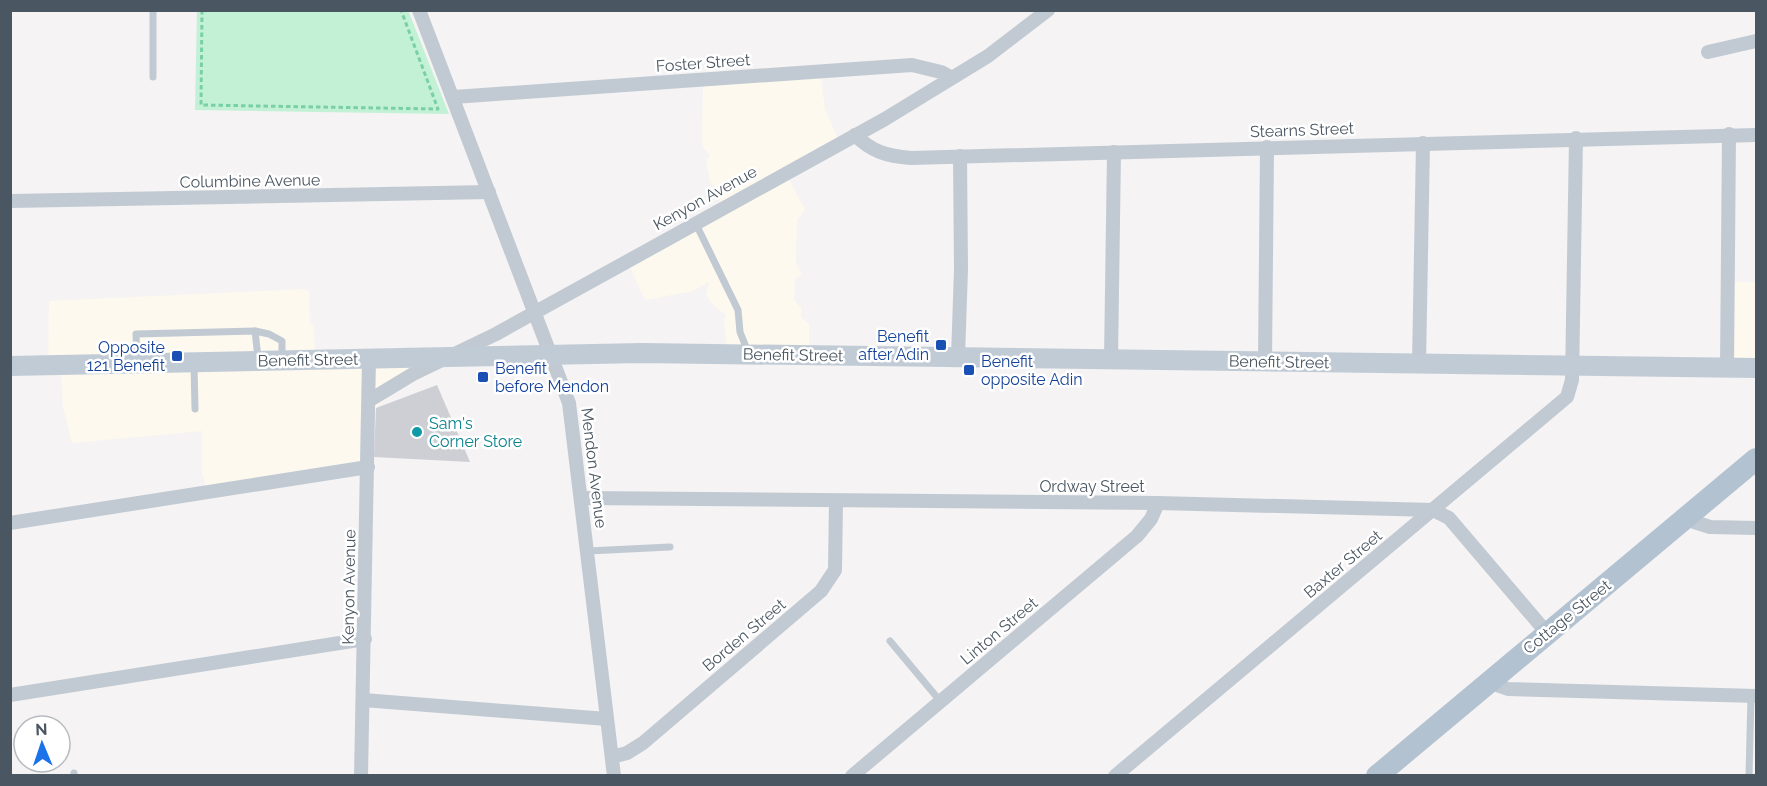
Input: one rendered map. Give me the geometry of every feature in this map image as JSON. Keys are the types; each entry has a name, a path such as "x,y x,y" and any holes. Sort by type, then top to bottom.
{"main road":[{"name":"Cottage Street","path":"1377,776 1756,459"}],"street":[{"name":"Mendon Avenue","path":"419,10 569,403 614,776"},
{"name":"Kenyon Avenue","path":"370,400 413,374 452,357 855,135 988,56 1048,10"},
{"path":"1708,52 1756,41"},
{"name":"Foster Street","path":"454,97 912,65 941,72 952,78"},
{"path":"1727,368 1729,134"},
{"name":"Stearns Street","path":"855,135 865,145 884,155 911,158 1423,142 1756,135"},
{"name":"Baxter Street","path":"1115,776 1561,403 1570,389 1572,366 1576,138"},
{"path":"1419,364 1423,142"},
{"path":"1266,362 1267,147"},
{"path":"1111,360 1114,152"},
{"path":"958,357 961,269 960,156"},
{"name":"Columbine Avenue","path":"10,201 489,192"},
{"name":"Benefit Street","path":"10,366 551,354 749,354 1756,368"},
{"name":"Kenyon Avenue","path":"361,776 369,359"},
{"path":"10,523 368,467"},
{"name":"Ordway Street","path":"582,498 1158,503 1433,510"},
{"name":"Borden Street","path":"612,757 627,753 643,742 822,591 831,580 835,570 836,501"},
{"name":"Linton Street","path":"852,776 1137,536 1151,519 1158,503"},
{"path":"1433,510 1449,518 1547,633"},
{"path":"1685,519 1710,527 1756,528"},
{"path":"10,695 365,639"},
{"path":"1488,682 1508,689 1754,696"},
{"path":"363,700 607,719"}],"lane":[{"path":"153,10 153,77"},
{"path":"695,222 738,310 740,332 749,354"},
{"path":"137,363 136,334 255,331 269,334 282,341 282,360"},
{"path":"255,331 258,361"},
{"path":"194,362 195,410"},
{"path":"588,551 670,547"},
{"path":"890,641 940,702"},
{"path":"1749,776 1754,696"}],"path":[{"path":"202,10 201,105 438,109 401,10"}],"shaded area":[{"path":"821,77 825,110 843,149 789,179 805,210 797,220 796,263 802,275 795,279 794,300 801,308 801,317 809,324 809,358 728,360 724,319 726,315 714,306 706,295 709,282 693,291 645,300 629,265 725,210 710,180 706,161 710,155 702,146 703,85"},
{"path":"1734,282 1756,282 1756,372 1726,372"},
{"path":"303,289 309,291 310,322 314,328 315,362 442,363 392,393 373,411 365,474 209,497 202,473 202,431 72,443 63,406 61,372 48,369 49,301"}],"green space":[{"path":"408,10 449,114 195,110 197,11"}],"building":[{"name":"Sam's Corner Store","path":"437,385 470,462 374,457 376,408"}],"place":[{"name":"Benefit after Adin","path":"941,345"},
{"name":"Opposite 121 Benefit","path":"177,356"},
{"name":"Benefit opposite Adin","path":"969,370"},
{"name":"Benefit before Mendon","path":"483,377"},
{"name":"Sam's Corner Store","path":"417,432"}]}
